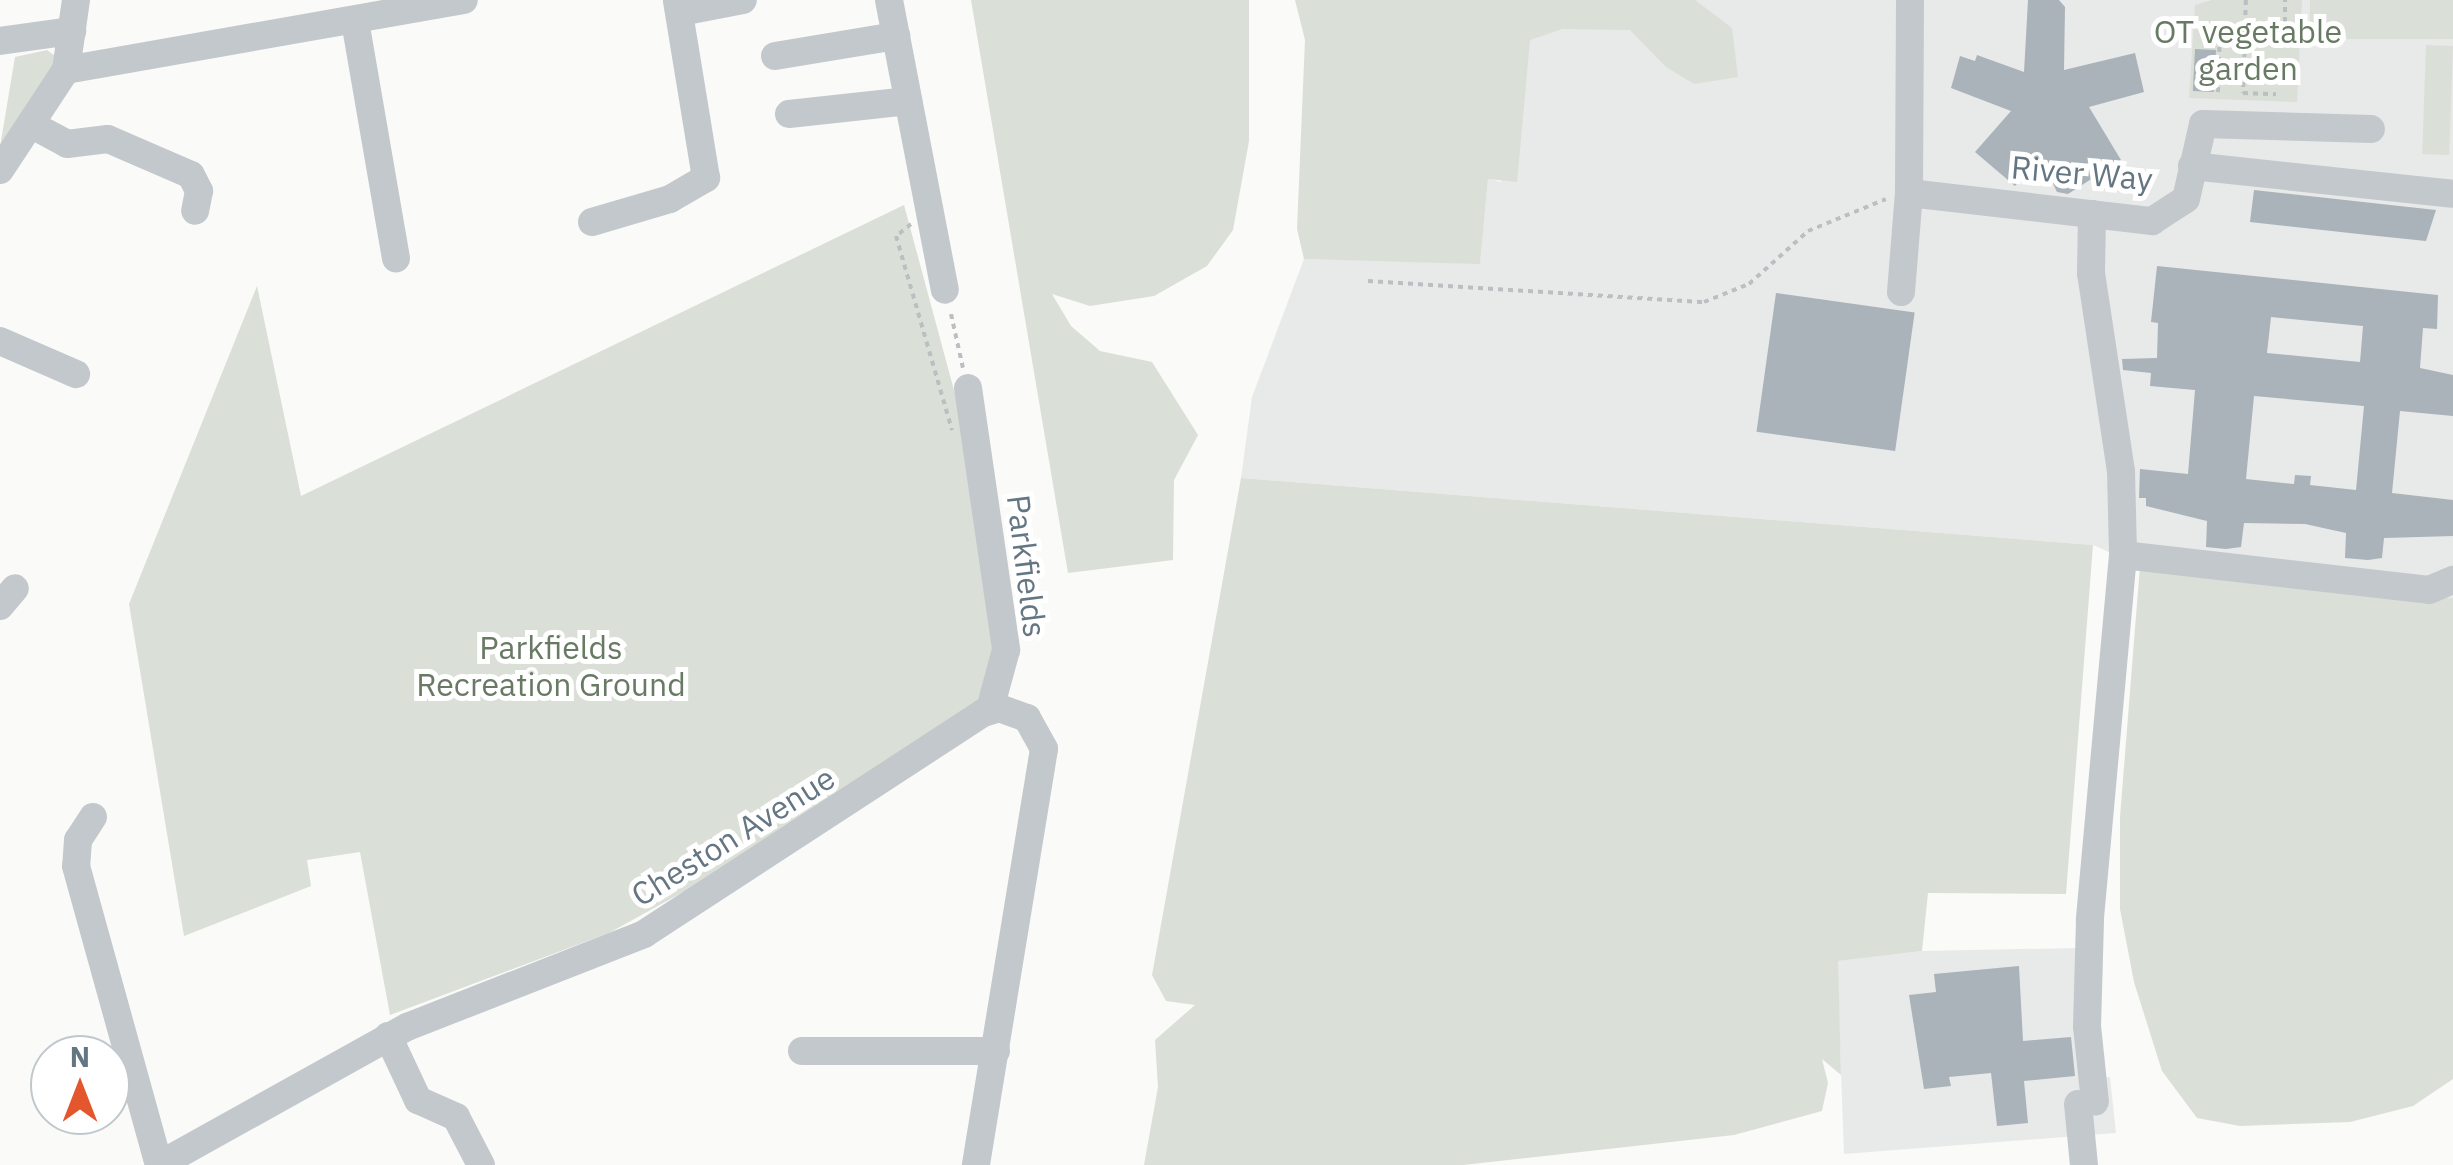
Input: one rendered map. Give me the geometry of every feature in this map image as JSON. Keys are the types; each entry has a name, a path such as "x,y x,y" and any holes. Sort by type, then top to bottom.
{"street":[{"path":"0,170 66,70 76,0"},
{"path":"66,70 355,21 391,8 464,0"},
{"path":"592,222 670,199 706,178 679,6 743,0"},
{"path":"890,0 946,290"},
{"path":"1901,292 1909,193 1910,0"},
{"path":"355,21 396,258"},
{"path":"0,41 72,31"},
{"path":"776,56 896,36"},
{"path":"789,114 908,100"},
{"path":"2192,166 2198,131 2213,120 2371,129"},
{"path":"32,125 67,144 108,139 191,175 200,191 195,211"},
{"name":"River Way","path":"1909,193 2152,221 2172,213 2186,199 2192,166 2453,194"},
{"path":"2084,1165 2090,920 2123,555 2121,471 2091,273 2092,214"},
{"path":"0,341 76,374"},
{"name":"Parkfields","path":"968,388 1006,650 990,710"},
{"path":"2123,555 2429,590 2453,580"},
{"path":"976,1165 1044,749 1027,718 990,710"},
{"name":"Cheston Avenue","path":"159,1165 388,1036 661,925 990,710"},
{"path":"93,818 76,854 159,1165"},
{"path":"388,1036 418,1100 456,1116 480,1165"},
{"path":"802,1051 996,1052"}],"path":[{"path":"2246,0 2246,24 2253,31 2285,32 2285,0"},
{"path":"2201,29 2237,30 2246,24"},
{"path":"2218,92 2220,30"},
{"path":"2237,30 2245,42"},
{"path":"2253,31 2245,42 2243,93 2276,94"},
{"path":"1368,281 1704,302 1749,284 1808,232 1860,205 1909,193"},
{"path":"929,217 896,236 919,303 947,428 973,430"},
{"path":"946,290 968,388"}],"shaded area":[{"path":"1531,0 2453,0 2453,598 2140,566 2093,545 1241,478 1252,397 1304,259 1480,263 1488,178 1501,182"},
{"path":"2080,948 2086,1079 2110,1077 2116,1133 1844,1154 1837,961 1922,951"}],"green space":[{"path":"971,0 1249,0 1249,141 1233,230 1207,266 1154,296 1090,306 1052,294 1071,326 1100,351 1152,362 1198,435 1174,480 1173,560 1068,573"},
{"path":"1295,0 1695,0 1732,28 1738,77 1694,84 1666,67 1630,30 1562,29 1530,40 1517,182 1488,179 1480,264 1304,259 1297,229 1305,40"},
{"name":"OT vegetable garden","path":"2212,0 2302,0 2297,102 2189,98 2195,5"},
{"path":"2310,0 2453,0 2453,39 2310,39"},
{"path":"2426,45 2453,46 2449,155 2422,154"},
{"path":"47,50 58,58 0,147 15,57"},
{"name":"Parkfields Recreation Ground","path":"904,205 965,431 996,649 978,700 692,887 609,933 390,1015 360,852 307,860 311,886 184,936 129,604 257,286 301,496"},
{"path":"1241,478 2093,545 2066,894 1928,893 1922,951 1838,961 1841,1075 1822,1059 1828,1083 1822,1111 1734,1135 1463,1165 1144,1165 1158,1087 1155,1040 1195,1005 1166,1001 1152,975"},
{"path":"2140,566 2453,598 2453,1079 2413,1106 2350,1122 2240,1126 2197,1118 2162,1071 2134,982 2120,909 2120,817"}],"building":[{"path":"2028,0 2059,0 2065,7 2064,70 2135,53 2144,92 2089,107 2121,160 2068,194 2057,192 2040,156 2015,186 1975,152 2011,111 1951,88 1960,56 1975,61 1977,55 2024,72"},
{"path":"2195,49 2216,50 2214,92 2193,91"},
{"path":"2254,190 2436,210 2426,241 2368,235 2250,222"},
{"path":"2157,266 2438,295 2437,329 2423,328 2420,368 2453,375 2453,416 2400,411 2392,493 2453,500 2453,536 2384,538 2382,558 2368,560 2345,558 2346,533 2305,524 2244,523 2241,547 2226,549 2206,547 2207,521 2146,506 2146,498 2139,498 2140,469 2188,474 2195,390 2150,386 2151,373 2123,370 2122,359 2157,358 2158,323 2151,322","holes":["2271,317 2363,326 2360,362 2267,353","2254,396 2364,406 2356,490 2310,485 2311,476 2295,475 2294,484 2246,479"]},
{"path":"1776,293 1915,312 1895,451 1757,432"},
{"path":"2019,966 2023,1041 2071,1037 2075,1076 2024,1081 2028,1123 1997,1126 1991,1073 1949,1077 1951,1086 1924,1089 1909,995 1936,992 1934,974"}]}
